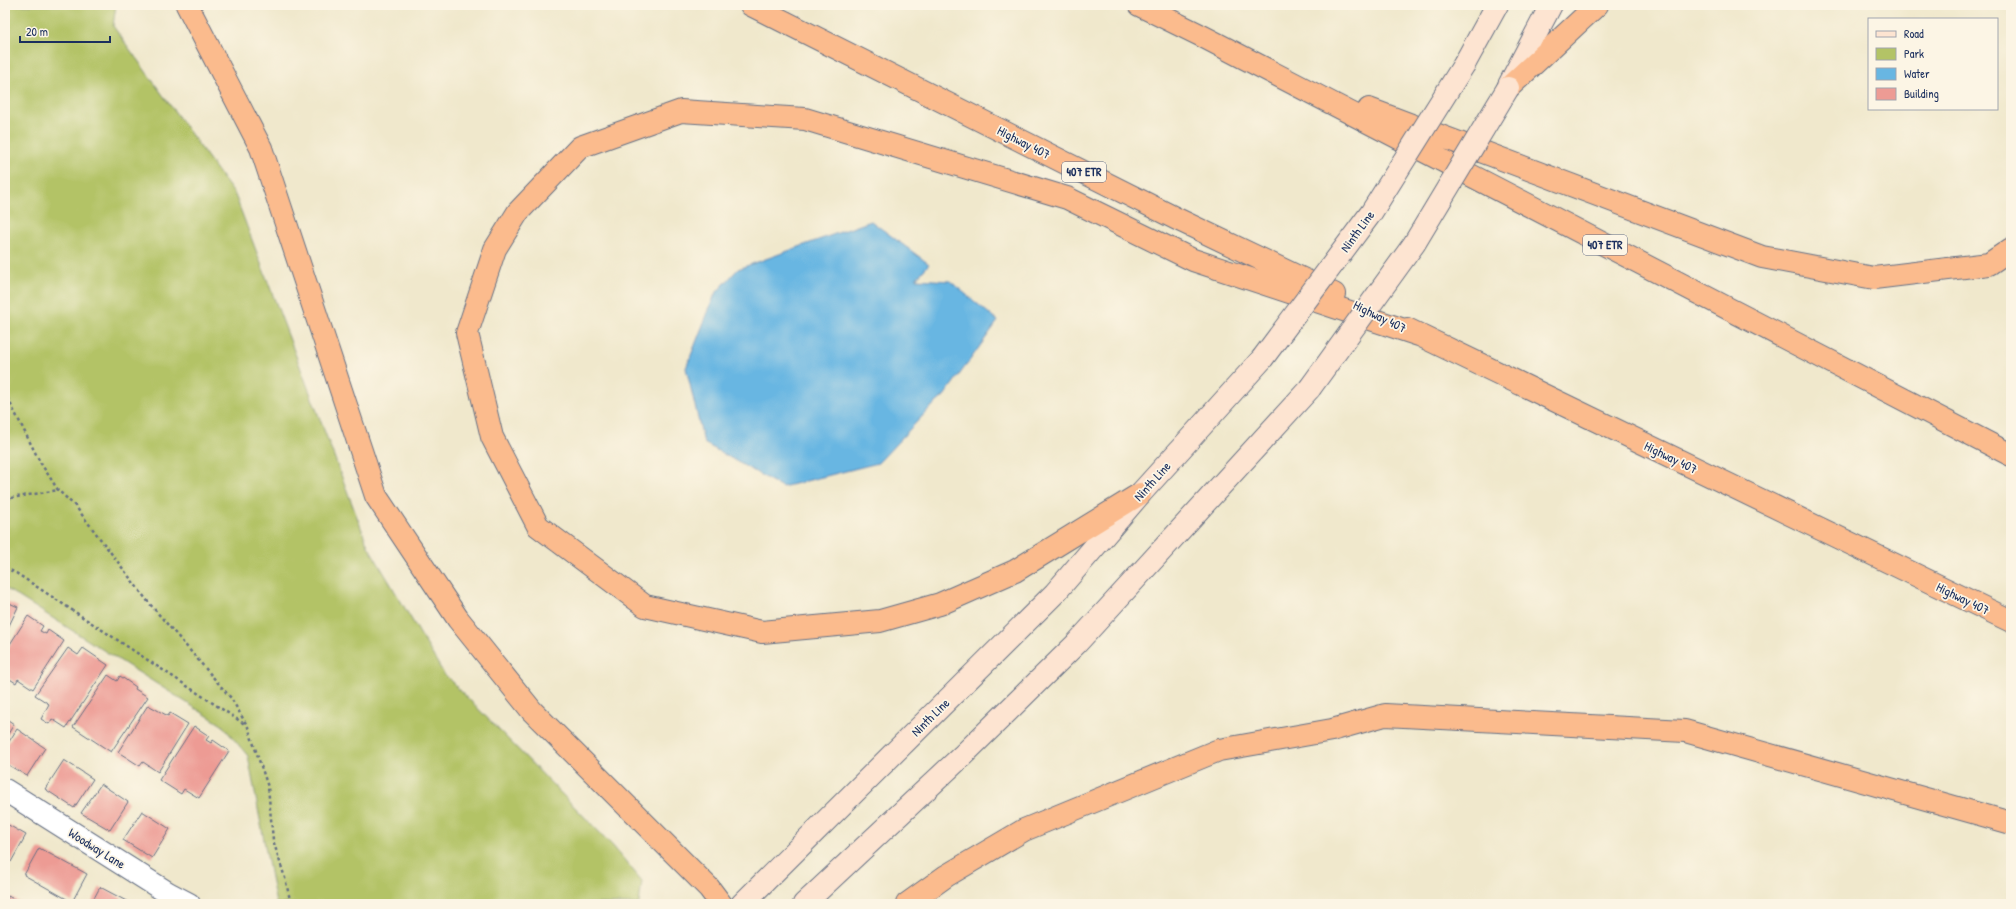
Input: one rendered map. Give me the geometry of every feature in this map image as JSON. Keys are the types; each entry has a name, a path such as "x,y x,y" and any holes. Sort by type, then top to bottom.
{"highway":[{"path":"187,5 261,148 376,496 458,619 532,711 709,888 721,904"},
{"name":"Highway 407","path":"751,5 1170,216 2011,621"},
{"name":"407 ETR","path":"1139,5 1200,35 2011,455"},
{"path":"1508,88 1597,5"},
{"path":"1200,35 1329,94 1762,257 1874,278 1989,264 2011,249"},
{"path":"1140,494 1015,571 940,604 880,621 762,632 645,606 538,526 492,437 467,333 495,249 518,212 580,148 681,111 805,119 1067,198 1193,260 1419,335"},
{"path":"907,904 946,876 1024,830 1220,750 1332,730 1385,715 1684,731 2011,823"}],"main road":[{"name":"Ninth Line","path":"742,904 1055,593 1140,494 1262,359 1371,212 1466,63 1497,5"},
{"path":"804,904 962,756 1076,644 1310,388 1414,244 1508,88 1550,5"}],"street":[{"name":"Woodway Lane","path":"5,790 168,893 189,904"}],"path":[{"path":"5,394 40,462 58,490 76,507 149,603 231,698 248,727 268,787 273,840 285,878 291,904"},
{"path":"5,499 58,490"},
{"path":"5,568 16,573 248,727"}],"green space":[{"path":"5,5 116,5 113,26 235,195 368,546 444,674 612,845 642,881 639,904 276,904 248,756 222,725 5,588"}],"water":[{"path":"871,221 929,264 916,279 950,281 998,321 944,396 929,409 878,463 782,487 704,443 686,368 715,294 738,269"}],"building":[{"path":"5,601 18,607 5,634"},
{"path":"28,616 43,626 40,631 46,634 48,630 64,641 33,689 18,679 16,683 5,676 5,652"},
{"path":"68,648 78,655 83,648 108,665 66,728 52,719 49,724 41,719 49,704 35,695"},
{"path":"108,675 117,681 120,676 136,687 135,689 148,697 111,752 73,727"},
{"path":"148,705 168,716 170,713 188,724 158,772 143,762 140,766 118,752"},
{"path":"5,718 14,724 5,739"},
{"path":"194,726 209,736 206,740 211,743 213,740 229,751 199,798 184,789 181,794 159,780"},
{"path":"17,729 45,748 27,776 5,763 5,748"},
{"path":"64,760 93,779 74,808 45,789"},
{"path":"101,784 128,802 110,830 81,813"},
{"path":"142,811 170,829 152,858 123,840"},
{"path":"5,823 26,835 11,862 5,859"},
{"path":"39,848 87,874 72,902 24,875"},
{"path":"100,887 132,904 91,904"},
{"path":"8,896 23,904 5,904"}]}
